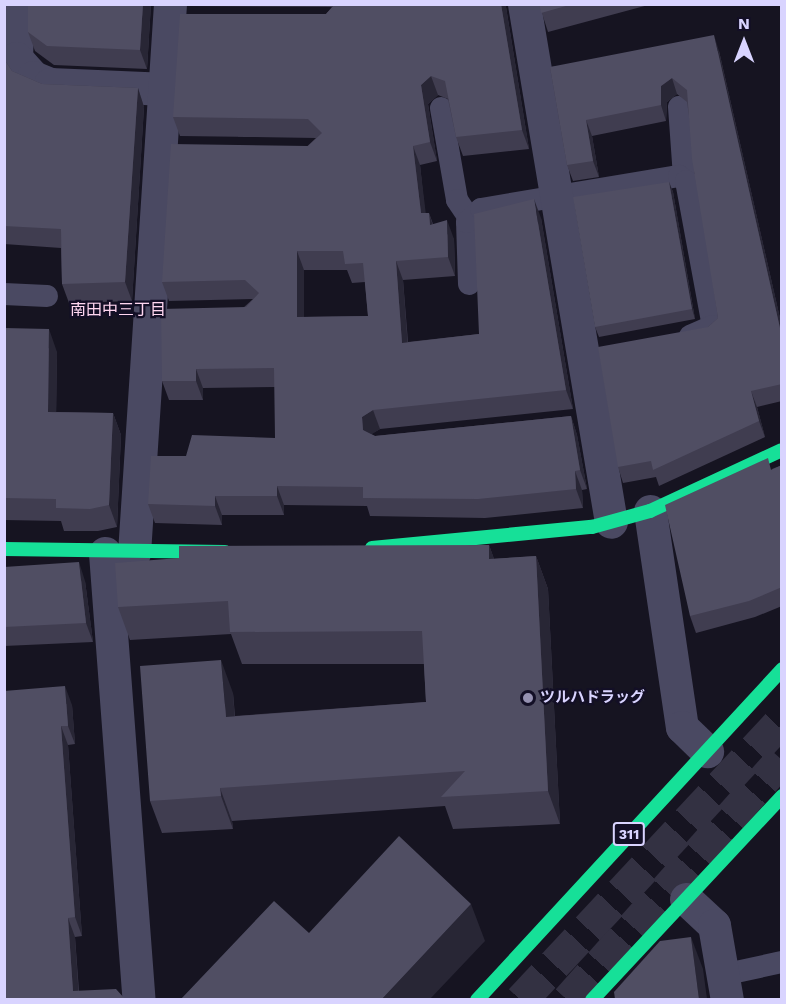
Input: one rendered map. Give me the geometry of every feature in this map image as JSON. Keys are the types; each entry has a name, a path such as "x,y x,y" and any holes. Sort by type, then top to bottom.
{"main road":[{"path":"350,550 477,541 611,522 650,510 782,450"},
{"path":"4,549 120,553 245,552"},
{"name":"311","path":"477,999 782,669"},
{"path":"592,999 782,796"}],"street":[{"path":"18,4 16,58 33,77 50,84 167,89"},
{"path":"524,4 560,195 596,351 582,421 611,522"},
{"path":"139,999 120,553 161,314 174,149 167,89 177,14"},
{"path":"650,510 682,728 707,751"},
{"path":"686,899 714,925 725,987"}],"lane":[{"path":"663,340 707,333 713,326 684,177 679,107"},
{"path":"441,108 457,200 469,218 469,284"},
{"path":"469,218 481,209 684,177"},
{"path":"4,294 47,296"},
{"path":"725,987 782,962"}],"building":[{"path":"28,4 143,4 140,50 47,46 28,32"},
{"path":"335,4 501,4 522,130 456,137 445,81 431,76 421,85 430,142 413,146 421,213 429,213 430,225 447,220 448,257 396,261 402,343 479,334 474,214 534,199 566,390 373,410 362,417 363,430 375,436 571,416 580,470 575,471 576,489 478,499 363,498 363,487 277,486 277,496 215,496 215,506 148,504 151,456 186,456 192,435 275,438 274,368 196,369 196,381 162,381 161,309 246,307 259,293 245,280 162,282 171,144 308,146 322,133 308,119 173,117 180,14 326,14","holes":["297,251 343,251 345,264 363,263 368,316 297,317"]},
{"path":"539,4 573,4 541,13"},
{"path":"714,35 782,337 782,384 751,391 759,421 653,470 651,461 618,467 598,347 708,327 718,318 692,159 687,90 672,78 661,86 661,105 586,120 593,161 567,165 550,67"},
{"path":"4,59 12,71 42,84 138,88 125,282 62,284 61,229 4,226"},
{"path":"669,182 692,309 595,327 573,197"},
{"path":"4,328 49,329 48,412 113,413 109,505 90,509 56,508 56,499 4,498"},
{"path":"768,458 771,470 782,465 782,587 749,601 690,616 665,505"},
{"path":"489,545 489,559 536,556 548,791 441,797 465,771 220,788 221,796 150,801 140,666 221,660 226,717 426,702 422,631 230,632 228,601 118,607 115,563 179,558 179,546"},
{"path":"79,562 86,623 4,627 4,567"},
{"path":"65,686 68,726 61,726 75,917 68,918 73,991 116,989 125,999 4,999 4,691"},
{"path":"399,836 471,904 382,999 181,999 274,901 309,933"},
{"path":"691,937 699,999 615,999 614,992 660,941"}],"tunnel":[{"path":"521,1000 782,720"},
{"path":"568,1000 782,759"}],"traffic: fast":[{"path":"372,548 592,527 650,511 782,450"},
{"path":"4,549 225,552"},
{"path":"477,1000 782,669"},
{"path":"592,1000 782,796"}],"place":[{"name":"ツルハドラッグ","path":"528,698"}],"district":[{"name":"南田中三丁目","path":"118,310"}]}
